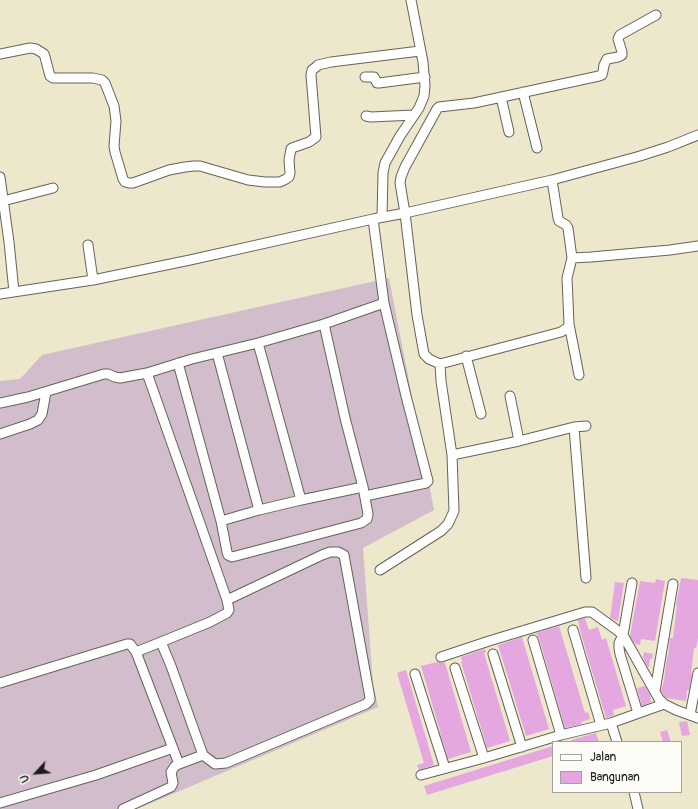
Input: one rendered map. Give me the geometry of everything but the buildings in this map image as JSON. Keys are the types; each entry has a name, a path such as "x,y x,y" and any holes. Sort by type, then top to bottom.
{"street":[{"path":"365,496 426,483 428,481 384,303 381,218 383,173 385,163 400,136 419,108 424,96 425,77 411,0"},
{"path":"569,324 567,328 561,332 440,364 429,359 424,354 417,315 412,269 401,214 401,177 405,167 439,107 501,98 599,76 602,74 607,59 618,57 623,54 618,39 620,35 656,15"},
{"path":"0,54 30,48 36,49 46,57 50,76 53,78 93,78 102,80 105,83 114,106 116,121 114,146 125,182 133,183 185,166 200,166 248,180 280,182 289,177 289,160 291,149 309,142 316,137 311,75 312,70 318,65 331,62 420,51"},
{"path":"365,77 374,77 377,83 379,83 425,77"},
{"path":"523,92 537,148"},
{"path":"501,98 509,132"},
{"path":"366,116 414,115"},
{"path":"0,294 94,280 205,257 552,180 640,156 698,135"},
{"path":"0,177 14,292"},
{"path":"552,180 559,221 568,226 572,258 567,278 569,324 579,375"},
{"path":"4,201 53,188"},
{"path":"88,245 94,280"},
{"path":"572,258 662,251 698,246"},
{"path":"0,402 28,397 104,374 120,378 147,373 192,359 258,343 324,324 384,303"},
{"path":"178,363 221,521 226,552 228,555 232,556 361,523 367,519 368,514 365,496 341,401 324,324"},
{"path":"258,343 301,500"},
{"path":"217,353 259,510"},
{"path":"466,356 481,414"},
{"path":"380,570 441,531 448,524 454,511 452,456 441,381 440,364"},
{"path":"136,652 210,622 225,615 229,610 228,600 147,373"},
{"path":"0,434 38,420 42,414 46,392"},
{"path":"510,396 519,441"},
{"path":"452,456 586,426"},
{"path":"574,428 586,578"},
{"path":"221,521 259,510 363,487"},
{"path":"161,642 203,755 215,764 226,763 369,702 370,698 344,555 335,551 322,555 228,600"},
{"path":"632,583 623,635 619,643 620,654 638,713"},
{"path":"655,691 673,584"},
{"path":"441,657 585,612 592,612 623,635 659,699 664,704 694,716 698,673"},
{"path":"573,630 601,725"},
{"path":"533,640 561,735"},
{"path":"0,683 130,644 136,652 179,764"},
{"path":"493,654 522,747"},
{"path":"455,668 484,758"},
{"path":"415,674 445,768"},
{"path":"421,775 561,735 610,723 664,704"},
{"path":"610,723 617,741"},
{"path":"1,809 0,804 96,775 173,748"},
{"path":"123,809 171,787 173,783 171,772 175,766 203,755"},
{"path":"634,793 638,809"}],"shaded area":[{"path":"389,278 434,510 363,548 373,684 378,707 137,809 0,809 0,381 20,379 42,355"}]}
